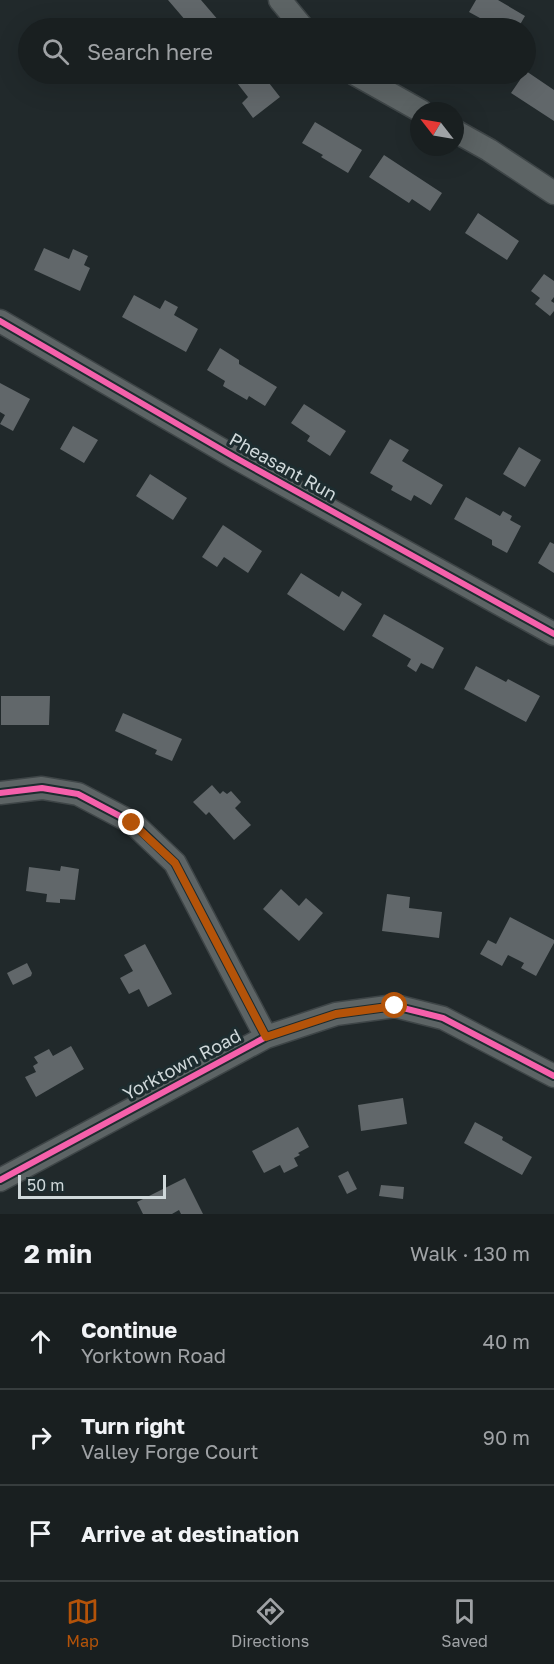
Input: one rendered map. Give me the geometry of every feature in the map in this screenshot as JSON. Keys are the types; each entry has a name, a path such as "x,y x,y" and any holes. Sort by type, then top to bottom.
{"street":[{"path":"280,0 295,18"},
{"path":"373,84 410,105"},
{"path":"464,135 554,193"},
{"name":"Pheasant Run","path":"0,321 237,458 554,634"},
{"path":"0,793 42,788 78,794 132,823 175,863 266,1037"},
{"name":"Yorktown Road","path":"0,1180 266,1037 336,1014 395,1006 443,1018 554,1076"}],"building":[{"path":"168,0 201,0 216,18 183,18"},
{"path":"476,0 498,0 525,16 524,18 480,18 469,12"},
{"path":"536,78 554,90 554,121 511,93 517,84 536,84"},
{"path":"238,84 270,84 280,97 253,118 242,103 248,97"},
{"path":"315,122 362,150 348,173 302,143"},
{"path":"384,155 442,193 430,211 412,199 409,203 369,177"},
{"path":"478,213 519,241 507,260 465,233"},
{"path":"44,248 69,259 73,249 88,256 84,265 90,268 80,291 34,270"},
{"path":"544,274 554,281 554,297 551,301 554,303 554,311 550,316 535,304 540,298 531,291"},
{"path":"134,295 160,309 165,300 178,307 174,315 198,329 186,352 122,317"},
{"path":"220,348 239,360 239,364 277,387 265,406 249,396 247,400 223,386 225,381 207,370"},
{"path":"0,383 30,399 13,431 0,424 5,415 0,412"},
{"path":"304,404 346,431 330,456 307,441 310,436 291,423"},
{"path":"73,426 98,440 84,463 60,449"},
{"path":"390,439 409,450 402,461 443,485 431,505 414,495 411,501 391,490 393,486 370,473"},
{"path":"519,447 541,460 525,487 503,474"},
{"path":"150,474 187,498 173,520 136,496"},
{"path":"466,497 500,516 503,511 512,516 510,520 521,526 507,553 492,545 492,540 454,519"},
{"path":"223,525 262,551 248,573 224,557 217,567 202,557"},
{"path":"550,542 554,544 554,573 538,563"},
{"path":"301,573 339,597 342,591 362,604 344,631 287,594"},
{"path":"384,614 444,648 433,669 421,663 416,672 407,666 411,659 372,636"},
{"path":"476,666 506,682 508,679 540,696 526,722 464,689"},
{"path":"1,696 50,696 49,725 1,725"},
{"path":"123,713 182,739 172,761 155,754 157,750 115,731"},
{"path":"212,785 220,794 223,791 227,794 231,791 241,802 235,808 251,825 234,840 209,812 206,815 193,802"},
{"path":"61,866 79,869 75,900 60,899 60,903 46,902 47,894 26,891 29,867 60,871"},
{"path":"281,889 299,906 306,898 323,913 299,941 263,909"},
{"path":"387,894 410,897 409,908 442,912 439,938 382,931"},
{"path":"510,917 554,940 536,976 521,968 524,963 508,955 502,966 480,954 488,940 496,944"},
{"path":"145,944 172,994 148,1007 139,989 129,994 120,978 133,971 124,955"},
{"path":"27,963 32,973 31,976 13,985 7,973"},
{"path":"71,1046 84,1069 36,1097 25,1077 36,1072 33,1066 38,1063 34,1057 49,1049 53,1056"},
{"path":"403,1098 407,1124 361,1131 358,1105"},
{"path":"475,1122 503,1137 502,1140 532,1157 522,1175 464,1143"},
{"path":"298,1127 309,1147 294,1158 298,1166 284,1173 280,1165 264,1173 252,1151"},
{"path":"348,1171 357,1189 347,1194 338,1176"},
{"path":"185,1178 203,1214 181,1214 179,1210 172,1214 143,1214 137,1202"},
{"path":"381,1185 404,1187 403,1199 379,1196"}],"cycle path":[{"path":"0,321 236,458 554,634"},
{"path":"0,793 42,788 78,794 133,823 175,863 266,1037"},
{"path":"0,1180 266,1037 336,1014 395,1006 443,1018 554,1076"}],"route":[{"path":"132,823 175,863 266,1037 336,1014 395,1006"}]}
